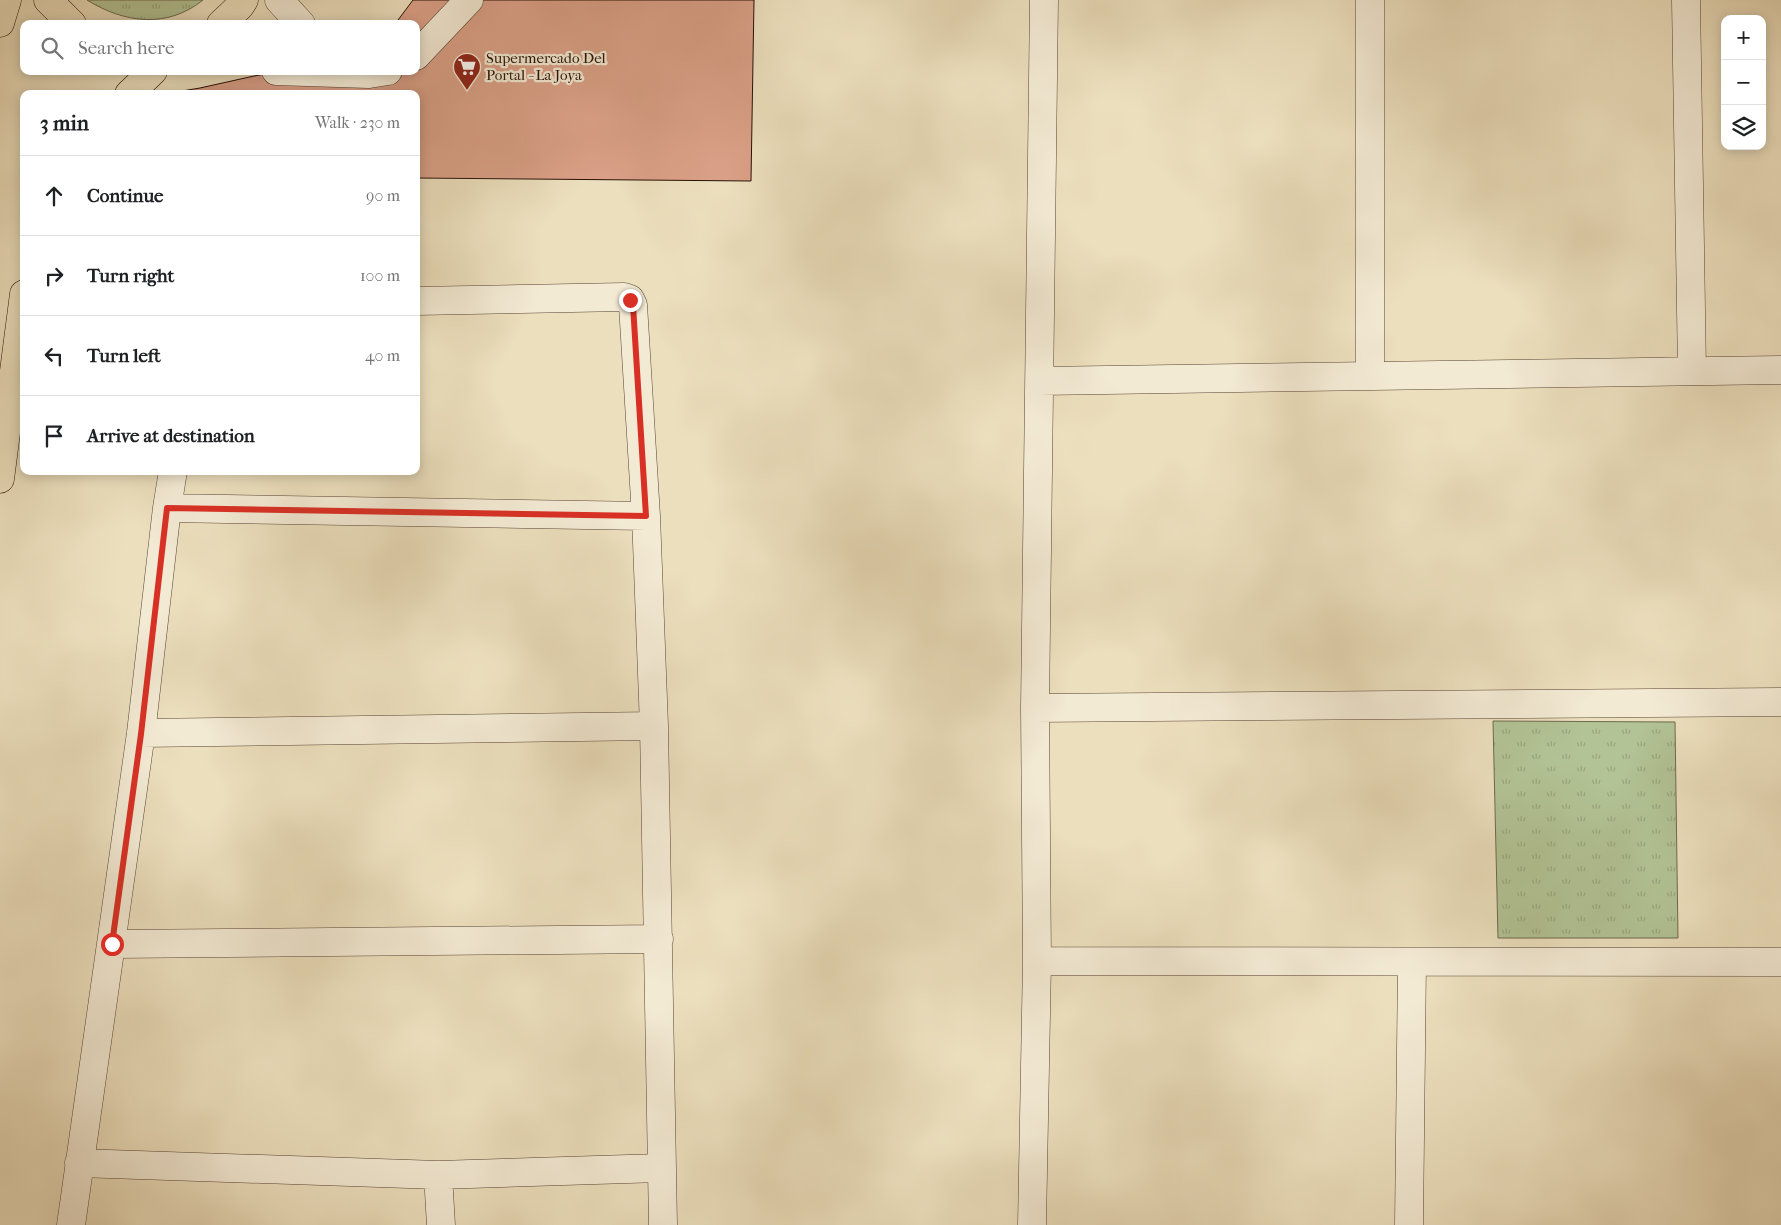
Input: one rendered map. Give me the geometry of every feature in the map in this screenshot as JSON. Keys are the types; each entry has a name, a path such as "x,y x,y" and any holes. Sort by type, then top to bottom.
{"main road":[{"path":"0,23 7,0"},
{"path":"48,0 68,20"},
{"path":"225,20 244,0"},
{"path":"133,90 149,75"},
{"path":"0,479 20,325"}],"street":[{"path":"279,0 297,20"},
{"path":"420,52 469,0"},
{"path":"1032,1225 1037,961 1035,708 1044,0"},
{"path":"1370,0 1370,376"},
{"path":"1686,0 1692,371"},
{"path":"420,301 624,297 630,300 633,305 646,516 654,726 659,939 660,1168 663,1225"},
{"path":"1040,381 1781,370"},
{"path":"72,1225 79,1162 141,734 172,475"},
{"path":"167,508 646,516"},
{"path":"1035,708 1781,702"},
{"path":"141,734 654,726"},
{"path":"112,944 659,939"},
{"path":"1037,961 1781,962"},
{"path":"1409,1225 1412,962"},
{"path":"79,1162 438,1175 660,1168"},
{"path":"438,1175 440,1225"}],"green space":[{"path":"87,0 203,0 175,15 160,19 145,19 130,18 116,14"},
{"path":"1493,721 1675,722 1678,938 1498,938"}],"building":[{"name":"Supermercado Del Portal - La Joya","path":"413,0 754,0 751,181 420,178 420,90 188,90 259,75 420,75 420,20 398,20"}],"place":[{"name":"Supermercado Del Portal - La Joya","path":"467,91"}],"route":[{"path":"112,944 141,734 167,508 646,516 633,305 630,300"}]}
